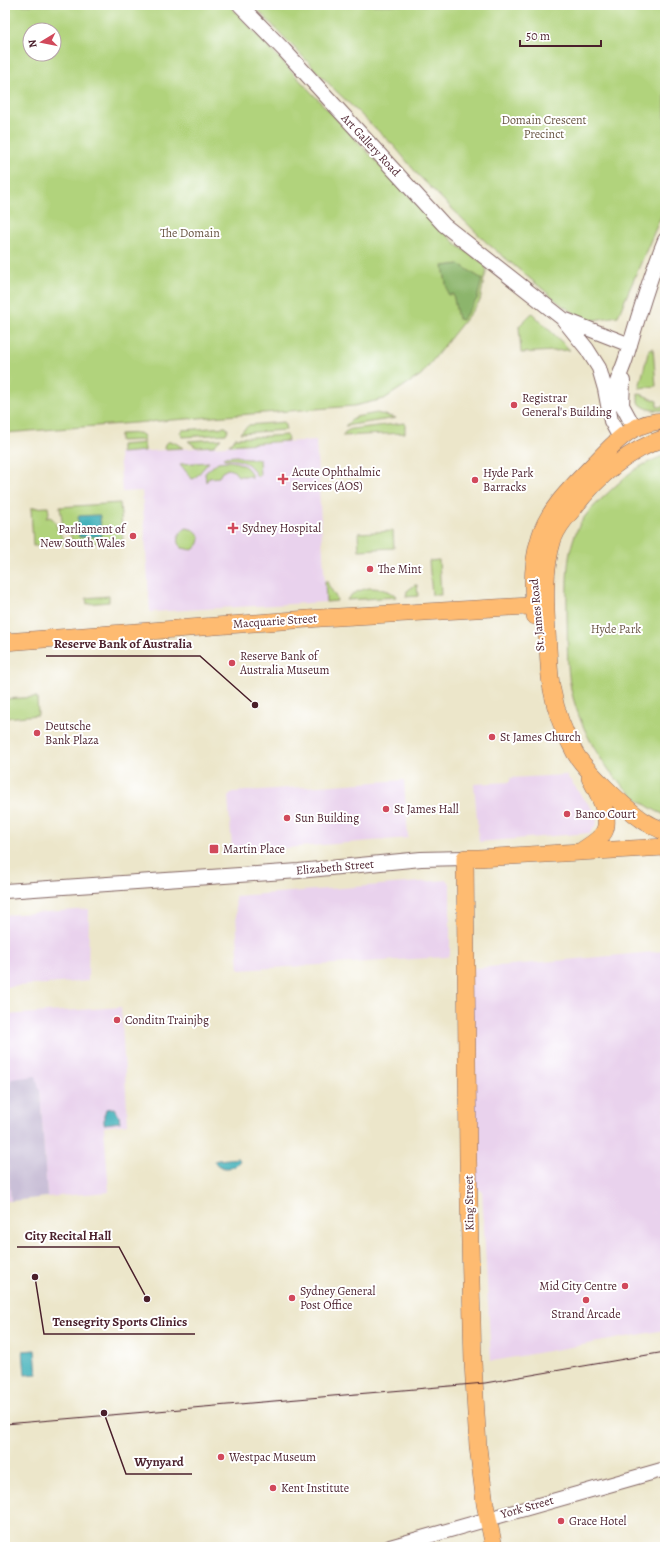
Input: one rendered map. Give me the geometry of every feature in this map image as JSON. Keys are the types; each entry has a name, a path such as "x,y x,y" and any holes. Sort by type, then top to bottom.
{"main road":[{"name":"St. James Road","path":"540,605 533,584 535,559 540,537 554,509 620,438 635,429 652,422 665,421"},
{"path":"632,453 635,429"},
{"path":"620,438 632,453"},
{"name":"St. James Road","path":"665,438 632,453 614,465 576,504 553,539 540,605 542,660 554,700 567,735 582,763 615,796 641,819 665,832"},
{"name":"Macquarie Street","path":"5,642 321,618 540,605"},
{"path":"580,852 599,838 605,831 606,821 602,803 582,763"},
{"name":"Elizabeth Street","path":"465,858 665,847"},
{"name":"King Street","path":"465,858 468,1161 473,1363 478,1447 487,1519 494,1547"}],"street":[{"name":"Art Gallery Road","path":"240,5 284,50 444,225 562,318"},
{"path":"610,417 614,388 625,360 650,281 665,240"},
{"path":"562,318 630,345"},
{"path":"562,318 587,349 596,363 604,384 613,427 620,438"},
{"path":"596,363 612,366 625,360"},
{"path":"625,360 622,405 635,429"},
{"name":"Elizabeth Street","path":"5,892 299,871 421,859 465,858"},
{"name":"York Street","path":"390,1547 665,1469"}],"shaded area":[{"name":"Sydney Hospital","path":"316,440 326,602 150,612 142,491 122,492 119,453"},
{"path":"566,775 596,814 597,824 590,833 479,842 474,784 510,782 510,778"},
{"path":"404,780 408,838 237,852 232,848 228,797 233,792"},
{"path":"446,880 450,884 450,955 447,957 239,970 235,896"},
{"path":"89,909 88,981 5,987 5,915"},
{"path":"665,951 665,1330 491,1361 482,1190 469,1189 466,969"},
{"path":"121,1007 128,1124 104,1127 109,1192 47,1197 40,1091 5,1110 5,1015"},
{"path":"36,1076 40,1091 47,1197 11,1201 5,1130 5,1110 11,1079"},
{"path":"5,1130 11,1201 5,1201"}],"green space":[{"name":"The Domain","path":"5,5 229,5 424,212 457,245 484,264 487,271 480,301 421,375 384,399 354,406 5,433"},
{"name":"Domain Crescent Precinct","path":"253,5 665,5 665,207 618,316 588,321 563,306 487,243 418,175 395,147 335,90"},
{"path":"459,264 482,279 477,299 462,320 458,319 453,294 448,295 443,266"},
{"path":"532,313 570,350 521,353 519,326"},
{"path":"653,348 656,386 639,388 649,349"},
{"path":"638,393 657,401 657,407 665,406 665,410 653,410 644,407 638,402"},
{"path":"377,413 396,418 345,426 355,417"},
{"path":"284,422 286,430 240,433 249,425"},
{"path":"405,423 405,433 342,436 345,432 351,429"},
{"path":"226,427 228,430 226,434 183,437 180,432 182,430"},
{"path":"140,433 144,436 144,440 120,441 120,434"},
{"path":"287,435 288,441 229,445 235,438"},
{"path":"221,439 214,446 196,447 188,441"},
{"path":"168,442 174,442 183,448 164,449 165,444"},
{"path":"144,443 145,451 121,453 121,445"},
{"name":"Hyde Park","path":"665,455 665,815 648,806 631,794 617,779 592,745 583,726 569,680 567,594 570,551 577,530 584,518 597,503 630,473"},
{"path":"237,456 246,459 259,459 260,476 256,476 251,467 247,464 239,460 224,459 223,457"},
{"path":"209,462 195,478 192,479 180,464"},
{"path":"218,462 236,462 247,468 252,479 250,476 238,476 234,471 228,469 222,472 219,477 209,478 206,482 205,473"},
{"path":"120,503 123,541 73,544 71,536 63,527 60,507"},
{"path":"48,507 49,513 46,518 50,517 54,520 66,544 33,546 31,508"},
{"path":"187,528 197,532 200,538 197,546 192,550 182,548 178,540 179,534"},
{"path":"393,531 394,548 359,550 358,533"},
{"path":"439,560 441,595 432,595 429,561"},
{"path":"325,581 327,581 337,601 326,602"},
{"path":"417,585 418,596 406,597 407,591"},
{"path":"369,588 386,591 395,595 396,597 347,600 353,594"},
{"path":"109,596 109,602 87,604 86,598"},
{"path":"37,697 38,715 5,718 5,699"}],"water":[{"path":"79,516 100,516 101,536 79,537"},
{"path":"114,1108 119,1116 120,1122 104,1124 106,1109"},
{"path":"238,1158 240,1160 235,1166 227,1168 220,1166 214,1161 218,1160"},
{"path":"35,1350 37,1374 25,1375 23,1351"}],"tram line":[{"path":"5,1424 485,1383 665,1352"}],"place":[{"name":"Registrar General's Building","path":"514,405"},
{"name":"Acute Ophthalmic Services (AOS)","path":"283,479"},
{"name":"Hyde Park Barracks","path":"475,480"},
{"name":"Sydney Hospital","path":"233,528"},
{"name":"Parliament of New South Wales","path":"133,536"},
{"name":"The Mint","path":"370,569"},
{"name":"Reserve Bank of Australia Museum","path":"232,663"},
{"name":"Reserve Bank of Australia","path":"255,705"},
{"name":"Deutsche Bank Plaza","path":"37,733"},
{"name":"St James Church","path":"492,737"},
{"name":"St James Hall","path":"386,809"},
{"name":"Banco Court","path":"567,814"},
{"name":"Sun Building","path":"287,818"},
{"name":"Martin Place","path":"214,849"},
{"name":"Conditn Trainjbg","path":"117,1020"},
{"name":"Tensegrity Sports Clinics","path":"35,1277"},
{"name":"Mid City Centre","path":"625,1286"},
{"name":"Sydney General Post Office","path":"292,1298"},
{"name":"City Recital Hall","path":"147,1299"},
{"name":"Strand Arcade","path":"586,1300"},
{"name":"Wynyard","path":"104,1413"},
{"name":"Westpac Museum","path":"221,1457"},
{"name":"Kent Institute","path":"273,1488"},
{"name":"Grace Hotel","path":"561,1521"}]}
